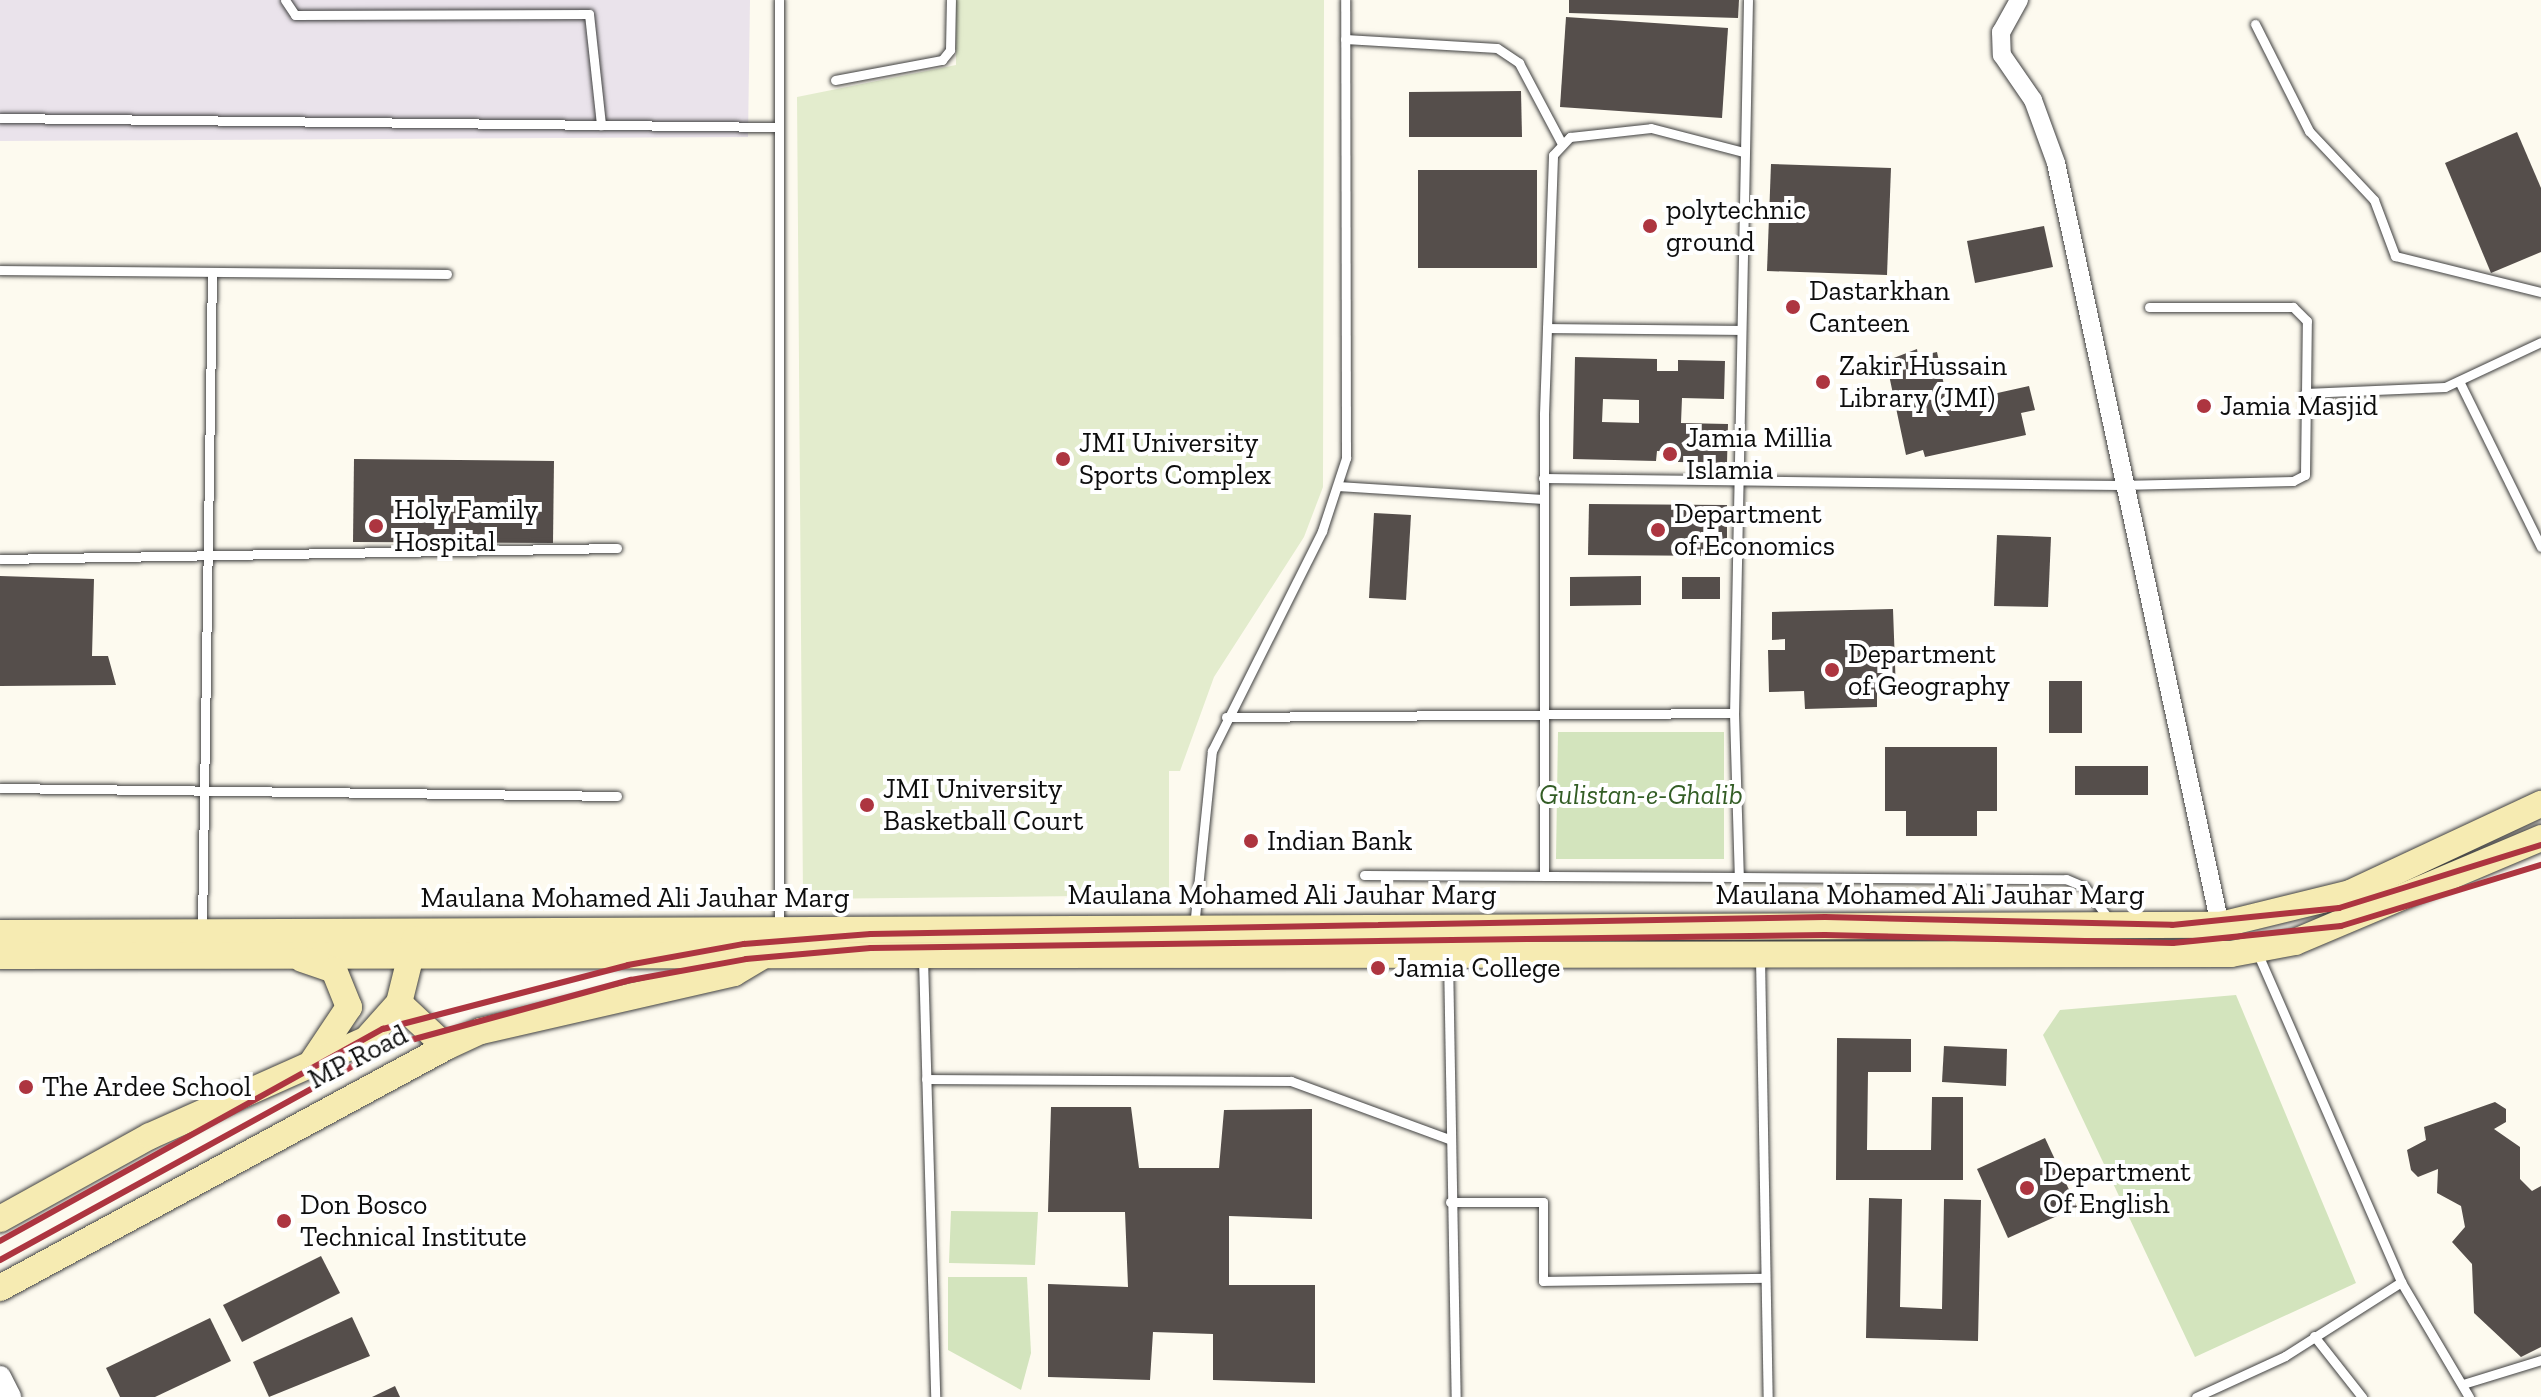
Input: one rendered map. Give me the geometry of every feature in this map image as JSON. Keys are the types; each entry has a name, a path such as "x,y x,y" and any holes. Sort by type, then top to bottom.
{"main road":[{"name":"Maulana Mohamed Ali Jauhar Marg","path":"0,933 415,929 774,938 922,951 1448,952 1635,940 2220,925 2350,893 2541,804"},
{"name":"Maulana Mohamed Ali Jauhar Marg","path":"0,956 278,951 416,956 774,938 1194,927 1635,940 1760,953 2256,949 2295,942 2541,838"},
{"path":"415,929 416,956"},
{"name":"MP Road","path":"0,1288 481,1031 734,973 774,938"},
{"path":"278,951 334,970 346,985 349,1007 339,1030 306,1070"},
{"name":"MP Road","path":"0,1219 150,1136 306,1070 366,1040 399,1003 416,956"},
{"path":"399,1003 446,1047"}],"street":[{"path":"2019,0 2001,32 2002,55 2033,100 2056,163 2120,485 2220,925"},
{"path":"0,1377 10,1397"}],"lane":[{"path":"285,0 295,15 589,14 601,125"},
{"path":"774,938 779,0"},
{"path":"835,80 942,60 950,50 951,0"},
{"path":"1194,927 1205,779 1226,717 1338,486 1348,431 1345,0"},
{"path":"1739,877 1734,713 1748,0"},
{"path":"2255,24 2309,131 2374,200 2395,256 2541,292"},
{"path":"1345,39 1497,48 1519,63 1561,142"},
{"path":"0,118 776,127"},
{"path":"1544,876 1543,478 1553,155 1561,142 1651,128 1743,152"},
{"path":"0,270 447,274"},
{"path":"202,929 205,557 212,273"},
{"path":"1543,478 2120,485 2293,481 2305,475 2307,321 2293,307 2149,307"},
{"path":"1547,328 1741,330"},
{"path":"2305,393 2420,392 2459,381 2541,342"},
{"path":"2459,381 2541,547"},
{"path":"1338,486 1543,499"},
{"path":"0,559 617,548"},
{"path":"1226,717 1542,719 1734,713"},
{"path":"0,788 205,787 617,796"},
{"path":"1364,875 2066,879 2085,887 2117,929"},
{"path":"2256,949 2401,1282 2469,1397"},
{"path":"922,951 935,1397"},
{"path":"1448,952 1450,1202 1456,1397"},
{"path":"1760,953 1768,1397"},
{"path":"926,1079 1291,1081 1449,1139"},
{"path":"1450,1202 1543,1202 1543,1281 1764,1278"},
{"path":"2196,1397 2314,1336 2401,1282"},
{"path":"2314,1336 2362,1397"},
{"path":"2463,1384 2541,1360"}],"shaded area":[{"path":"0,0 750,0 748,137 0,141"}],"green space":[{"name":"JMI University Sports Complex","path":"956,0 1324,0 1323,487 1304,537 1214,677 1180,771 1169,771 1169,895 803,899 797,97 956,65"},
{"name":"Gulistan-e-Ghalib","path":"1558,732 1724,732 1724,859 1556,859"},
{"path":"2236,995 2356,1283 2195,1357 2043,1035 2060,1010"},
{"path":"951,1211 1038,1212 1035,1265 949,1263"},
{"path":"948,1277 1027,1277 1031,1353 1021,1390 948,1350"}],"building":[{"path":"1569,0 1739,0 1738,18 1569,13"},
{"path":"1566,17 1728,28 1722,118 1560,107"},
{"path":"1521,91 1522,137 1409,137 1409,92"},
{"path":"2517,132 2541,188 2541,252 2491,273 2445,163"},
{"path":"1771,164 1891,168 1887,275 1767,271"},
{"path":"1418,170 1537,170 1537,268 1418,268"},
{"path":"2044,226 2053,267 1975,283 1967,241"},
{"path":"1917,349 1918,356 1937,352 1948,404 2029,386 2035,410 2021,413 2026,435 1925,457 1923,450 1906,455 1886,361"},
{"path":"1575,357 1657,359 1657,371 1678,371 1678,360 1725,361 1724,399 1682,398 1681,423 1728,424 1727,463 1678,462 1678,452 1657,451 1656,461 1573,459","holes":["1603,399 1639,400 1639,423 1602,422"]},
{"path":"354,459 554,461 553,543 353,542"},
{"name":"Department of Economics","path":"1589,504 1727,505 1727,556 1588,555"},
{"path":"1374,513 1411,515 1406,600 1369,598"},
{"path":"1997,535 2051,537 2048,607 1994,606"},
{"path":"0,576 94,579 92,656 108,656 116,685 0,686"},
{"path":"1641,576 1641,605 1570,606 1570,577"},
{"path":"1682,577 1720,577 1720,599 1682,599"},
{"name":"Department of Geography","path":"1893,609 1896,692 1877,692 1877,707 1805,709 1804,691 1769,692 1768,650 1785,650 1785,639 1772,640 1772,612"},
{"path":"2049,681 2082,681 2082,733 2049,733"},
{"path":"1885,747 1997,747 1997,811 1977,811 1977,836 1906,836 1906,811 1885,811"},
{"path":"2075,766 2148,766 2148,795 2075,795"},
{"path":"1837,1038 1911,1039 1911,1072 1868,1072 1867,1150 1931,1150 1932,1097 1963,1097 1963,1180 1836,1180"},
{"path":"1944,1046 2007,1049 2006,1086 1942,1082"},
{"path":"2495,1102 2506,1109 2506,1122 2494,1129 2520,1147 2520,1179 2532,1191 2541,1186 2541,1347 2521,1357 2474,1313 2472,1264 2452,1242 2465,1227 2461,1206 2437,1193 2438,1169 2418,1177 2411,1170 2407,1150 2426,1140 2424,1127"},
{"path":"1051,1107 1131,1107 1139,1168 1219,1168 1224,1110 1312,1109 1312,1219 1229,1216 1229,1285 1315,1285 1315,1383 1213,1380 1213,1334 1153,1332 1150,1380 1048,1377 1048,1284 1128,1287 1125,1212 1048,1212"},
{"name":"Department Of English","path":"2045,1138 2077,1207 2008,1238 1977,1169"},
{"path":"1869,1198 1902,1199 1900,1307 1942,1309 1944,1199 1981,1200 1978,1341 1866,1338"},
{"path":"321,1256 340,1293 242,1342 223,1305"},
{"path":"352,1317 370,1356 269,1397 253,1362"},
{"path":"210,1318 231,1361 155,1397 120,1397 106,1368"},
{"path":"395,1386 400,1397 372,1397"}],"railway":[{"path":"0,1241 383,1029 628,965 744,944 871,934 1825,917 2172,925 2339,908 2541,845"},
{"path":"0,1260 389,1046 631,980 746,959 871,948 1825,935 2173,943 2341,926 2541,865"}],"place":[{"name":"polytechnic ground","path":"1650,226"},
{"name":"Dastarkhan Canteen","path":"1793,307"},
{"name":"Zakir Hussain Library (JMI)","path":"1823,382"},
{"name":"Jamia Masjid","path":"2204,406"},
{"name":"Jamia Millia Islamia","path":"1670,454"},
{"name":"JMI University Sports Complex","path":"1063,459"},
{"name":"Holy Family Hospital","path":"376,526"},
{"name":"Department of Economics","path":"1658,530"},
{"name":"Department of Geography","path":"1832,670"},
{"name":"JMI University Basketball Court","path":"867,805"},
{"name":"Indian Bank","path":"1251,841"},
{"name":"Jamia College","path":"1378,968"},
{"name":"The Ardee School","path":"26,1087"},
{"name":"Department Of English","path":"2027,1188"},
{"name":"Don Bosco Technical Institute","path":"284,1221"}]}
